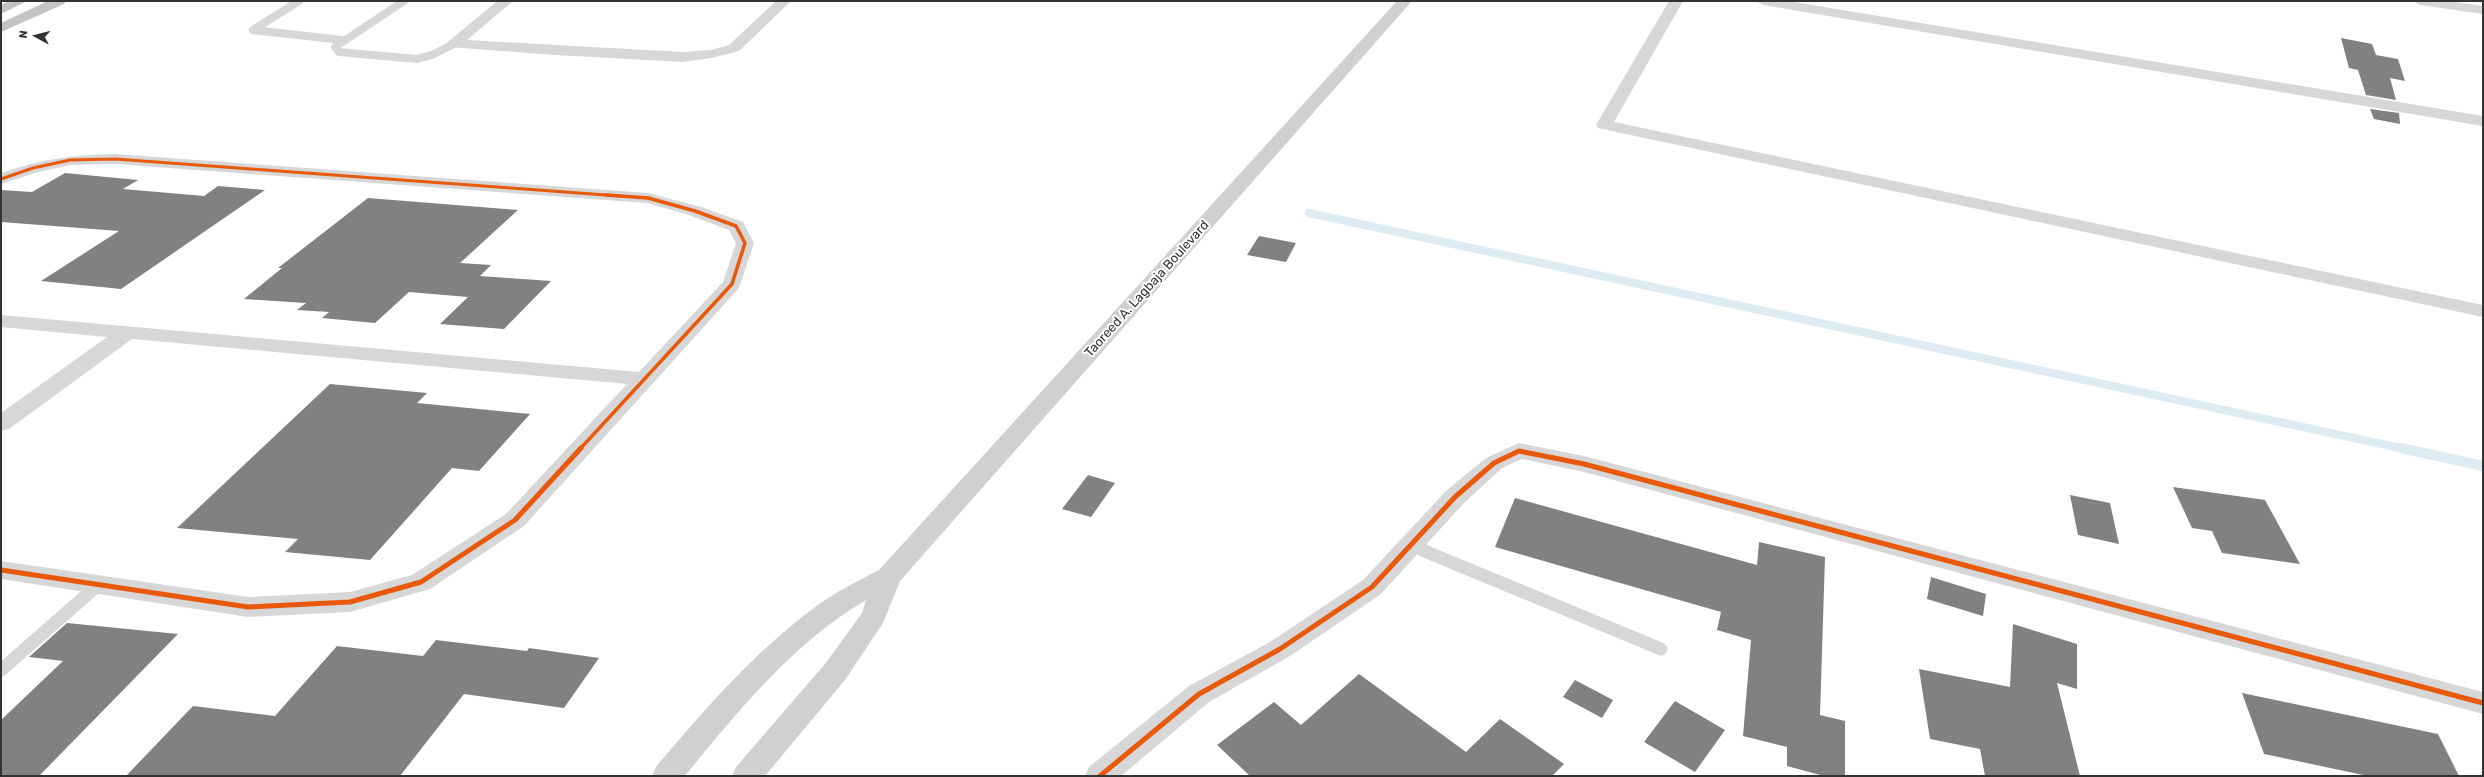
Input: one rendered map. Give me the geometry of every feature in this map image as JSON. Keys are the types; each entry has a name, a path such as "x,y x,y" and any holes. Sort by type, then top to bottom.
{"highway":[{"path":"1,10 20,1"},
{"path":"6,26 59,1"}],"street":[{"path":"454,44 506,1"},
{"path":"454,44 555,51 675,56 711,54 734,48 784,1"},
{"name":"Taoreed A. Lagbaja Boulevard","path":"667,776 718,714 770,663 828,612 888,577 1406,1"},
{"path":"1676,1 1604,125 2483,311"},
{"path":"1764,1 2483,120"},
{"path":"2420,1 2483,10"},
{"path":"1,179 33,168 70,160 115,159 648,198 695,211 736,226 745,243 732,284 643,379 515,520 421,582 350,602 248,607 1,570"},
{"path":"1,321 125,334 643,379"},
{"path":"1,424 125,334"},
{"path":"1100,776 1199,694 1280,649 1372,587 1455,497 1494,463 1519,451 1599,468 2483,703"},
{"name":"Taoreed A. Lagbaja Boulevard","path":"747,776 835,672 874,616 888,577"}],"lane":[{"path":"299,1 258,25 253,30 342,40"},
{"path":"404,1 342,40 335,47 339,52 416,59 432,55 454,44"},
{"path":"1410,546 1661,649"},
{"path":"1,670 98,585"}],"building":[{"path":"2341,38 2372,44 2376,55 2398,59 2405,81 2390,78 2396,100 2366,95 2358,70 2349,68"},
{"path":"2370,109 2399,113 2400,124 2374,119"},
{"path":"65,173 138,180 123,189 204,196 218,186 265,190 121,289 41,281 119,231 1,222 1,190 32,192"},
{"path":"368,198 518,210 460,263 491,265 480,276 551,281 504,329 440,324 468,297 409,292 375,323 322,318 329,312 297,310 306,303 244,299 282,268 278,268"},
{"path":"1259,236 1296,243 1286,262 1247,255"},
{"path":"330,384 427,393 417,403 530,414 479,471 452,468 370,560 285,552 298,539 177,528"},
{"path":"1088,475 1115,483 1091,517 1062,509"},
{"path":"2173,487 2265,500 2300,564 2222,553 2212,531 2192,528"},
{"path":"2070,495 2110,503 2119,544 2078,535"},
{"path":"1515,498 1757,565 1759,542 1825,557 1820,715 1845,721 1845,776 1824,776 1787,766 1787,747 1743,736 1751,640 1717,630 1721,612 1495,547"},
{"path":"1931,577 1986,594 1983,616 1927,599"},
{"path":"67,623 178,634 39,776 1,776 1,720 63,661 29,657"},
{"path":"2013,624 2077,644 2077,689 2057,683 2080,776 1985,776 1980,749 1930,739 1919,669 2010,687"},
{"path":"436,640 527,651 529,648 599,658 564,708 464,694 400,776 126,776 193,706 275,716 337,646 423,656"},
{"path":"1359,674 1466,752 1500,719 1564,764 1552,776 1250,776 1217,745 1274,702 1301,725"},
{"path":"1575,680 1613,700 1602,718 1563,697"},
{"path":"2242,693 2438,734 2459,776 2368,776 2264,754"},
{"path":"1675,701 1725,730 1695,772 1644,742"}],"waterway":[{"path":"1309,213 2405,449"},
{"path":"2401,448 2483,466"}],"cycle path":[{"path":"1,179 33,168 70,160 115,159 648,198 695,211 736,226 745,243 732,284 515,520 421,582 350,602 248,607 1,570"},
{"path":"1100,776 1199,694 1280,649 1372,587 1455,497 1494,463 1519,451 1584,464 2483,703"}]}
